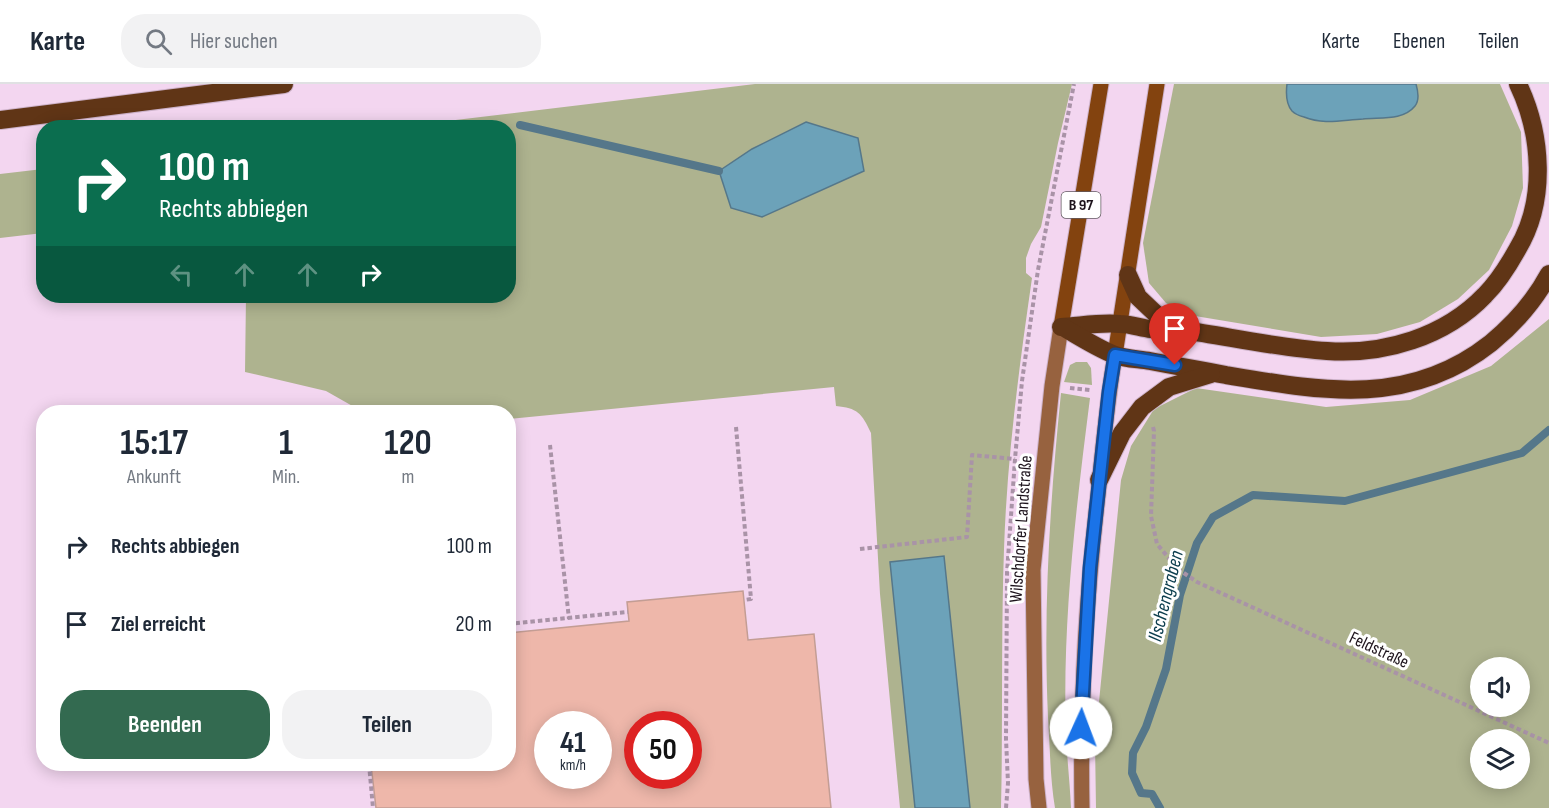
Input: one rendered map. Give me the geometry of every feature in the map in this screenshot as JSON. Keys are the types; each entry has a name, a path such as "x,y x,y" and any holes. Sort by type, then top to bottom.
{"highway":[{"path":"0,120 284,84"},
{"path":"1061,327 1120,324 1149,329 1180,330 1330,352 1386,348 1416,339 1451,323 1470,310 1506,268 1523,240 1533,209 1538,169 1534,130 1518,84"},
{"path":"1061,327 1115,355 1315,389 1348,391 1378,389 1406,384 1438,374 1478,353 1502,334 1517,318 1549,274"},
{"path":"1128,275 1138,297 1157,315 1180,330"},
{"path":"1099,480 1122,433 1142,407 1169,387 1215,372"}],"main road":[{"name":"B 97","path":"1061,327 1101,84"},
{"path":"1082,808 1082,711 1090,568 1099,480 1109,392 1157,84"},
{"name":"Wilschdorfer Landstraße","path":"1039,808 1036,779 1034,570 1052,386 1061,327"}],"path":[{"path":"1006,808 1008,783 1007,573 1022,381 1038,270 1074,84"},
{"name":"Feldstraße","path":"1152,423 1154,431 1151,516 1157,544 1178,569 1197,582 1549,743"},
{"path":"736,427 751,600 744,600"},
{"path":"550,445 569,619"},
{"path":"860,549 967,537 972,455 1015,459"},
{"path":"516,623 628,612"},
{"path":"370,771 373,808"}],"green space":[{"path":"755,84 1072,84 1041,227 1026,258 1026,273 1032,278 1014,413 1004,549 1001,808 900,808 880,594 871,433 858,413 849,408 836,406 834,387 516,418 516,405 351,405 326,391 245,372 246,303 516,303 516,120 455,120"},
{"path":"1174,84 1500,84 1521,132 1523,188 1512,226 1489,270 1458,299 1420,322 1377,334 1321,337 1183,314 1166,303 1149,283 1143,243"},
{"path":"36,170 36,234 0,238 0,174"},
{"path":"1549,319 1549,808 1096,808 1095,742 1121,480 1131,446 1154,409 1196,388 1326,407 1410,400 1491,366"},
{"path":"1076,362 1087,362 1091,368 1092,385 1064,382 1070,365"},
{"path":"1061,393 1090,398 1075,524 1066,650 1066,735 1071,808 1055,808 1050,762 1046,636 1048,555"}],"water":[{"path":"1287,84 1416,84 1418,98 1417,104 1410,111 1398,116 1319,121 1292,111 1288,101"},
{"path":"806,122 858,138 864,171 762,217 731,208 719,171 752,149"},
{"path":"944,556 970,808 915,808 890,562"}],"building":[{"path":"743,591 748,640 814,634 831,808 376,808 372,771 516,771 516,632 629,621 627,602"}],"waterway":[{"path":"520,125 719,171"},
{"name":"Ilschengraben","path":"1160,808 1152,794 1141,793 1132,773 1133,753 1146,727 1166,669 1180,595 1197,543 1213,517 1253,495 1345,501 1522,453 1549,430"}],"route":[{"path":"1081,728 1090,568 1115,355 1175,365"}]}
